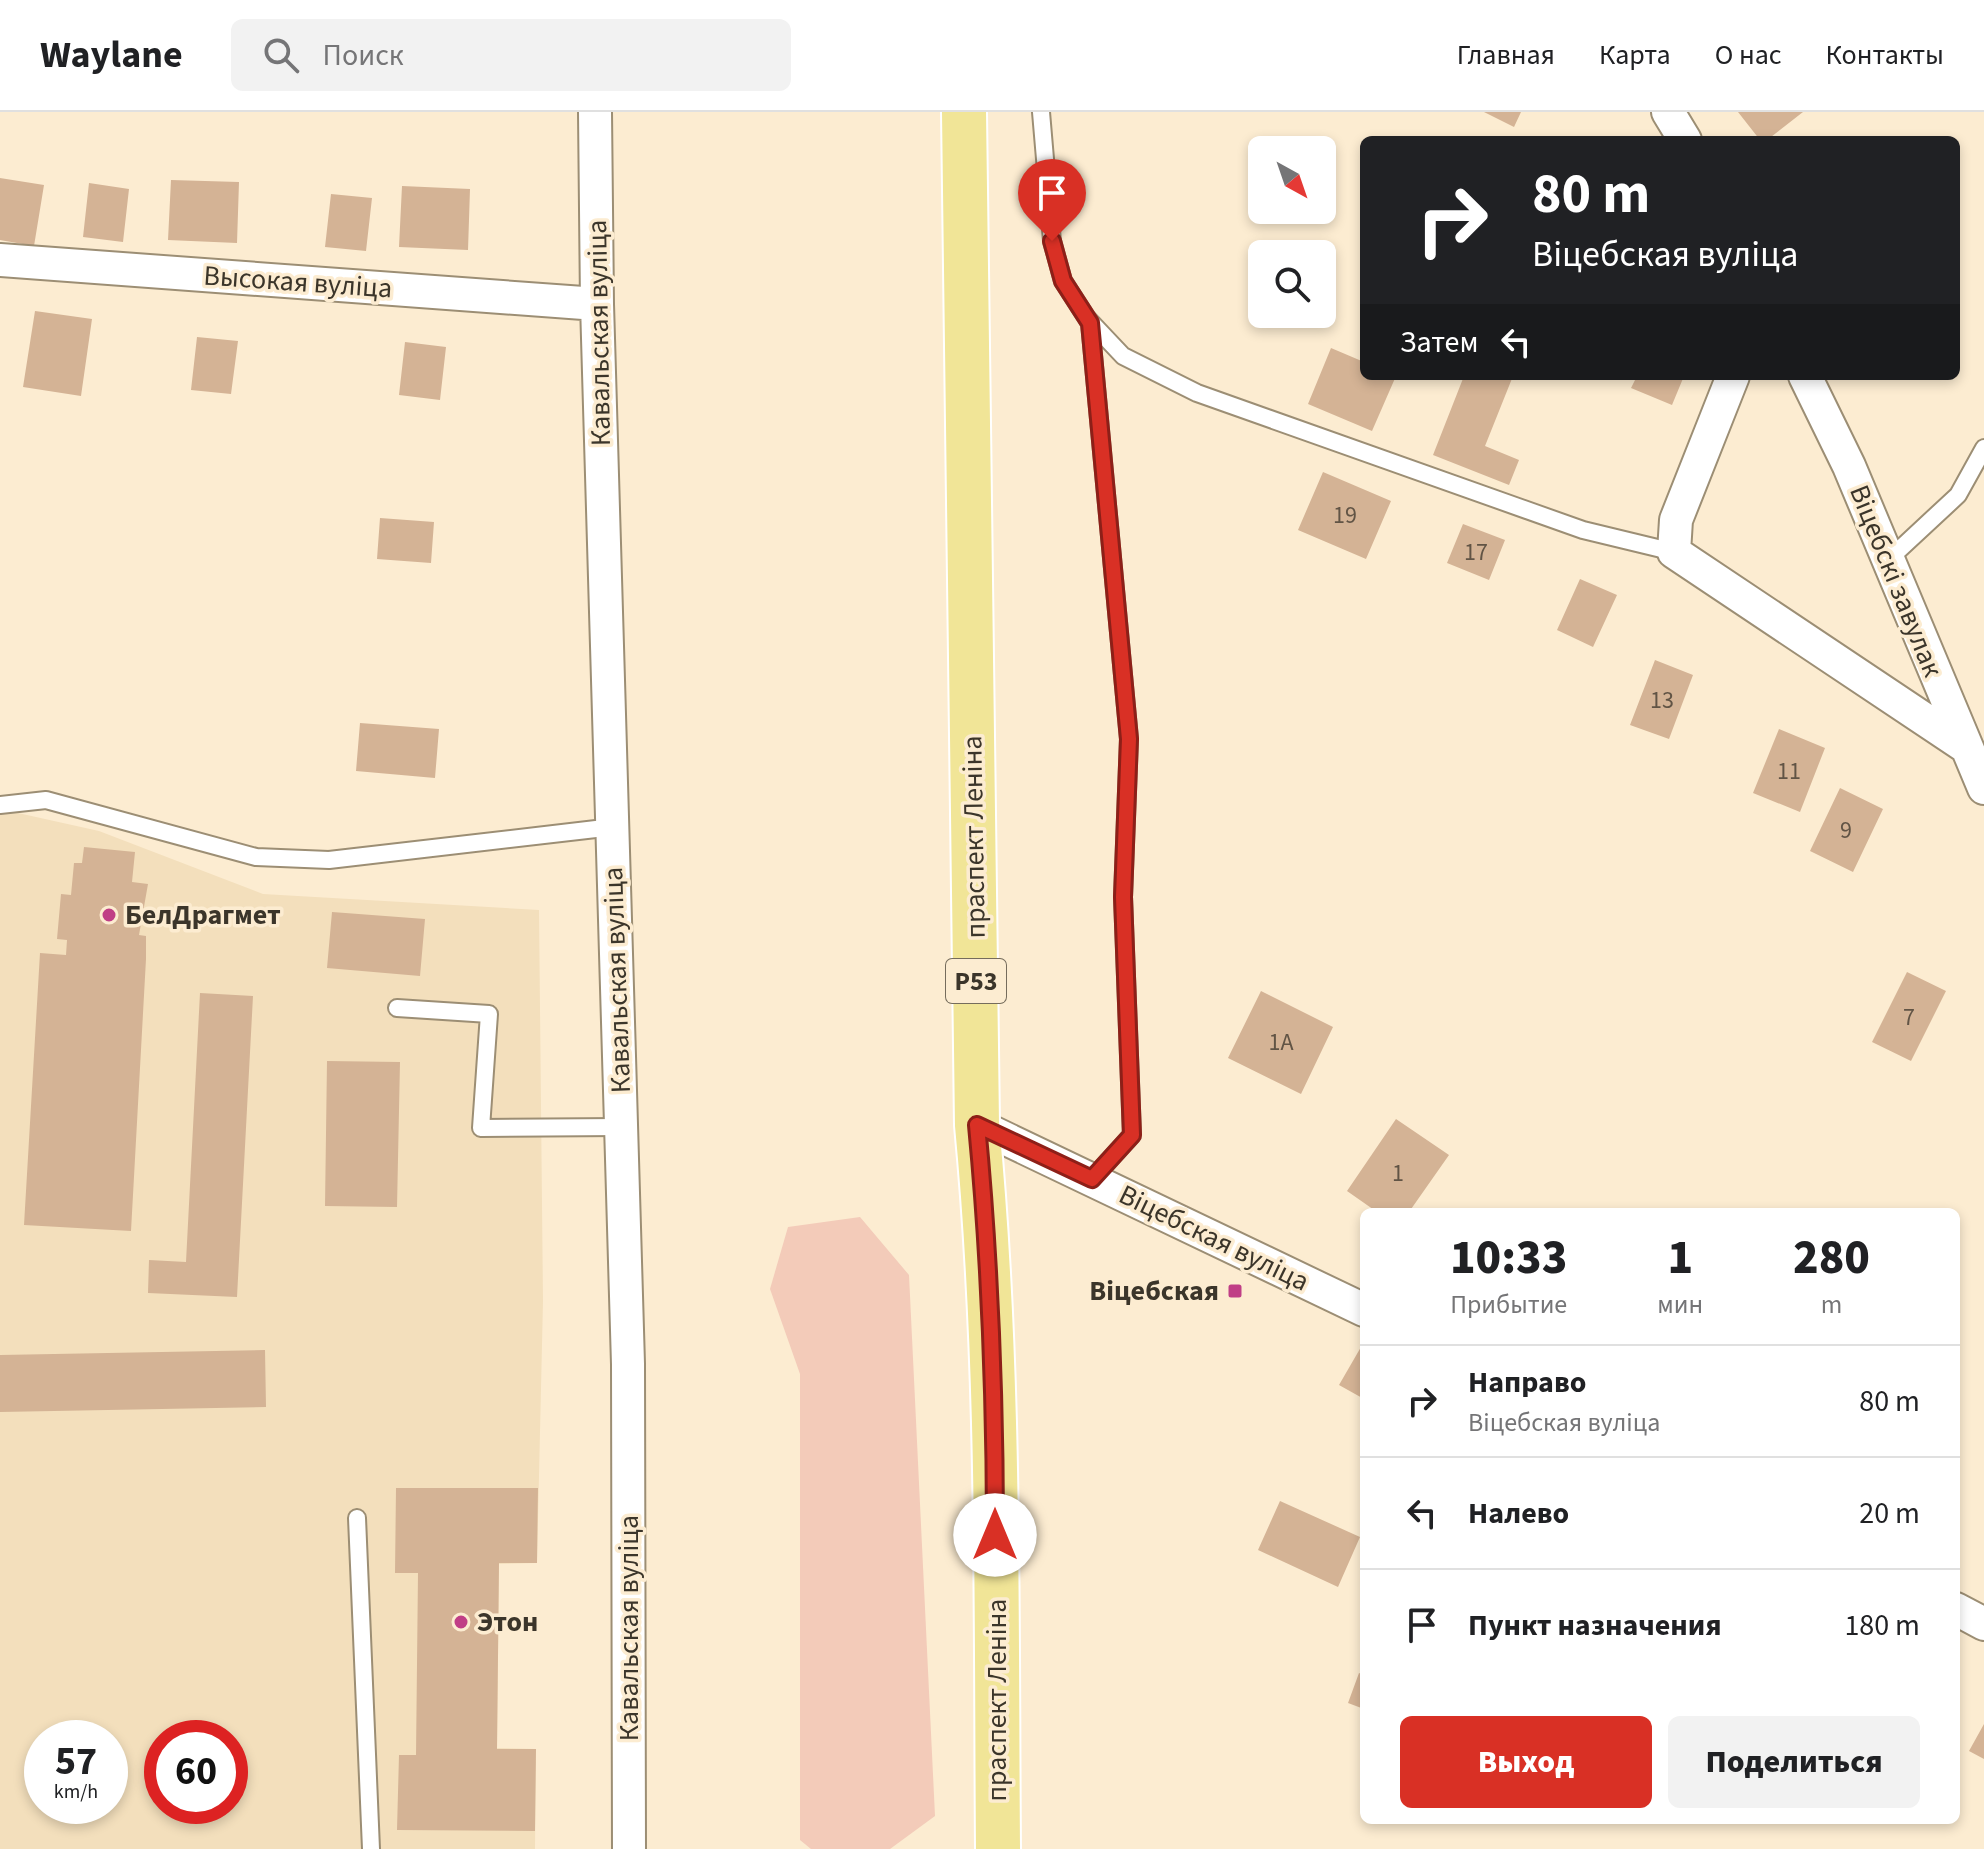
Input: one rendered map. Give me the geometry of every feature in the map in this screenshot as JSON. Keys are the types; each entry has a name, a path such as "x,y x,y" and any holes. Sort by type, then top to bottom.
{"main road":[{"name":"праспект Леніна","path":"964,112 977,1125 990,1266 988,1307 995,1440 998,1849"}],"street":[{"name":"Кавальская вуліца","path":"595,112 597,304 628,1380 629,1849"},
{"path":"1668,112 1683,136"},
{"name":"Высокая вуліца","path":"0,260 597,304"},
{"path":"1731,380 1676,520 1674,552 1963,745"},
{"name":"Віцебскі завулак","path":"1807,380 1849,466 1886,562 1984,788"},
{"name":"Віцебская вуліца","path":"977,1125 1360,1308"},
{"path":"1960,1611 1984,1624"}],"lane":[{"path":"1041,112 1052,241 1063,281 1087,318 1123,356 1197,393 1583,530 1674,552"},
{"path":"1087,318 1129,739 1123,897 1132,1135 1092,1179"},
{"path":"1886,562 1958,495 1984,448"},
{"path":"0,805 46,800 256,857 329,860 613,827"},
{"path":"397,1008 489,1014 481,1128 621,1127"},
{"path":"357,1518 371,1849"}],"shaded area":[{"path":"0,809 99,831 263,894 539,910 543,1301 537,1563 499,1564 497,1748 536,1749 535,1849 0,1849"},
{"path":"860,1217 909,1275 935,1816 890,1849 811,1849 800,1840 800,1374 770,1289 788,1227"}],"building":[{"path":"1484,112 1521,112 1514,127"},
{"path":"1738,112 1803,112 1772,136 1757,136"},
{"path":"0,178 44,185 34,246 0,240"},
{"path":"171,180 239,182 237,243 168,240"},
{"path":"89,183 129,189 123,242 83,237"},
{"path":"402,186 470,189 468,250 399,247"},
{"path":"331,194 372,198 366,251 325,247"},
{"path":"35,311 92,319 81,396 23,387"},
{"path":"197,337 238,341 231,394 191,390"},
{"path":"405,342 446,347 440,400 399,395"},
{"path":"1331,348 1360,360 1360,380 1394,380 1372,431 1308,404"},
{"path":"1462,380 1511,380 1485,446 1519,460 1509,485 1433,455"},
{"path":"1635,380 1682,380 1672,405 1631,388"},
{"path":"1323,472 1391,501 1366,559 1298,530"},
{"path":"380,518 434,522 431,563 377,559"},
{"path":"1463,524 1505,540 1489,580 1447,563"},
{"path":"1580,579 1617,595 1593,647 1557,630"},
{"path":"1655,660 1693,675 1669,739 1630,725"},
{"path":"360,723 439,729 435,778 356,771"},
{"path":"1779,729 1825,748 1800,812 1753,793"},
{"path":"1840,788 1883,809 1853,872 1810,851"},
{"path":"84,847 135,852 132,882 148,884 139,935 146,936 146,959 131,1231 24,1225 40,953 66,955 67,940 57,939 61,894 71,895 74,863 82,863"},
{"path":"332,912 425,919 420,976 327,968"},
{"path":"1907,972 1946,991 1911,1061 1872,1042"},
{"path":"1261,991 1333,1027 1301,1094 1228,1058"},
{"path":"200,993 253,996 237,1297 148,1293 149,1260 186,1262"},
{"path":"327,1061 400,1062 397,1207 325,1206"},
{"path":"1396,1119 1449,1155 1412,1208 1371,1208 1347,1191"},
{"path":"1360,1349 1360,1397 1339,1385"},
{"path":"265,1350 266,1407 0,1412 0,1355"},
{"path":"396,1488 538,1488 537,1563 499,1563 497,1749 536,1749 535,1831 397,1830 399,1755 416,1755 418,1573 395,1573"},
{"path":"1280,1501 1360,1537 1338,1587 1258,1550"},
{"path":"1359,1673 1360,1708 1348,1703"},
{"path":"1984,1724 1984,1759 1969,1751"}],"place":[{"name":"БелДрагмет","path":"109,915"},
{"name":"Віцебская","path":"1235,1291"},
{"name":"Этон","path":"461,1622"}],"route":[{"path":"995,1535 995,1440 988,1307 990,1266 977,1125 1092,1179 1132,1135 1123,897 1129,739 1090,323 1063,281 1052,241"}]}
